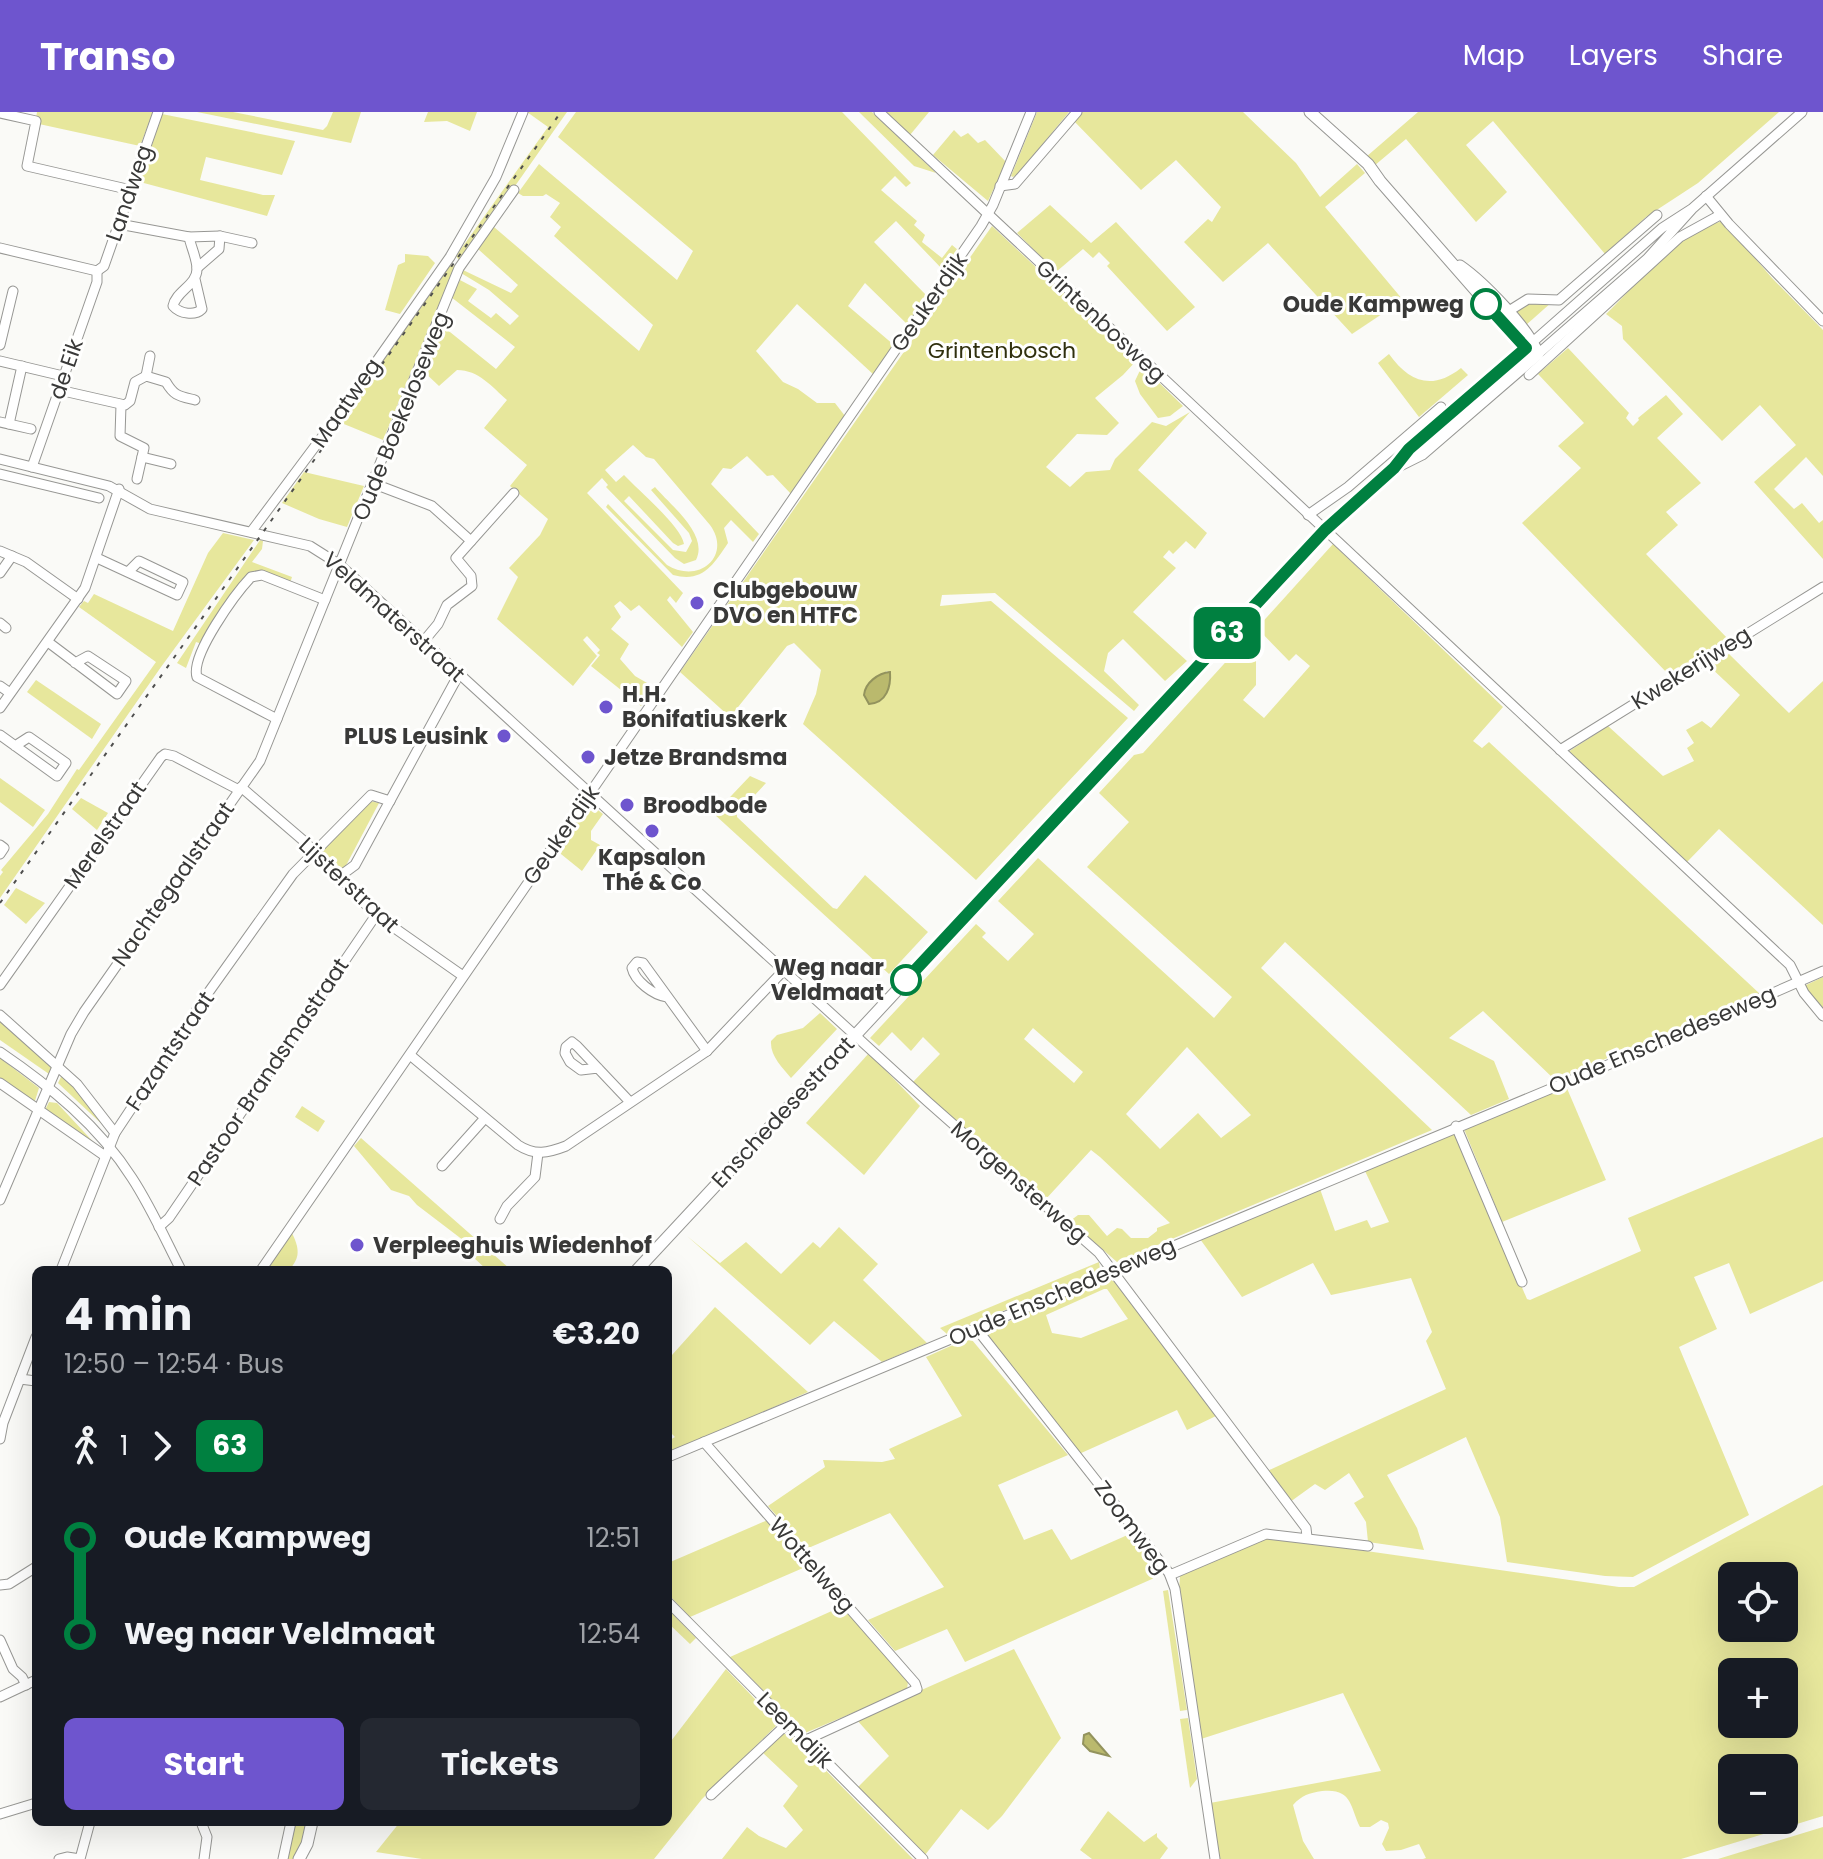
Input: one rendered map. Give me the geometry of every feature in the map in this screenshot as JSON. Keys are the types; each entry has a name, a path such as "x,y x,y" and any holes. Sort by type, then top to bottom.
{"main road":[{"path":"1310,112 1368,164 1538,354"},
{"name":"Enschedesestraat","path":"641,1266 1325,530 1394,468 1409,449 1529,344"},
{"name":"Enschedesestraat","path":"1394,468 1422,454 1538,354"},
{"path":"307,1859 311,1826"},
{"path":"299,1859 307,1844"}],"street":[{"name":"Landweg","path":"97,271 104,266 158,112"},
{"path":"459,268 450,257 496,177 523,112"},
{"name":"Grintenbosweg","path":"879,112 1325,530"},
{"name":"Geukerdijk","path":"264,1266 987,215 1031,112"},
{"path":"1000,186 1015,184 1077,112"},
{"name":"Enschedesestraat","path":"1538,354 1647,259 1693,208 1802,112"},
{"path":"0,113 34,116 36,121 27,166 131,190"},
{"name":"Oude Boekeloseweg","path":"340,565 459,268 514,190"},
{"path":"1706,196 1720,215 1823,321"},
{"name":"Enschedesestraat","path":"1529,344 1662,228 1693,208"},
{"path":"1503,315 1528,299 1559,300 1657,215"},
{"path":"1529,375 1680,237 1720,215"},
{"path":"119,224 189,237 220,236 252,243"},
{"path":"197,268 219,249 220,236"},
{"path":"189,237 197,268 195,279"},
{"path":"0,248 97,271"},
{"name":"Maatweg","path":"251,532 343,409 450,257"},
{"name":"de Eik","path":"32,467 97,282 97,271"},
{"path":"0,345 13,291"},
{"path":"146,376 150,356"},
{"path":"0,361 63,376"},
{"path":"22,366 5,423 31,429"},
{"path":"59,390 121,405 130,401 135,382 146,376 166,382 171,393 195,400"},
{"path":"121,405 120,436 144,448 137,479"},
{"path":"1308,515 1348,487 1441,407"},
{"path":"142,457 171,464"},
{"name":"Veldmaterstraat","path":"0,459 119,489 150,509 310,546 340,565 855,1035"},
{"path":"47,486 51,472"},
{"path":"0,474 99,498"},
{"path":"372,483 432,506 471,541"},
{"path":"0,708 78,599 92,573 119,489"},
{"path":"423,642 438,624 447,605 472,586 471,576 456,558 514,493"},
{"path":"1325,530 1790,965 1823,1016"},
{"path":"0,551 26,562 78,599"},
{"path":"0,573 12,556"},
{"path":"97,558 177,595 183,582 139,561 128,572"},
{"name":"Nachtegaalstraat","path":"0,1200 84,1012 260,761 340,565"},
{"path":"277,719 197,677 196,668 212,632 251,577 262,575 325,600"},
{"name":"Kwekerijweg","path":"1560,750 1823,587"},
{"path":"48,642 75,663 117,694 126,681 88,656 75,663"},
{"path":"340,876 355,865 459,674"},
{"path":"0,686 10,693"},
{"path":"0,735 15,746 57,776 66,763 29,737 15,746"},
{"name":"Merelstraat","path":"0,985 161,757 165,754 174,756 240,789"},
{"name":"Lijsterstraat","path":"240,789 340,876 376,915 463,976"},
{"name":"Fazantstraat","path":"63,1266 115,1133 208,993 293,874 313,852 371,795 376,794 390,801"},
{"path":"0,845 4,848 0,854"},
{"name":"Pastoor Brandsmastraat","path":"159,1227 169,1218 376,915"},
{"path":"410,1055 518,1145 538,1153 552,1152 566,1146 707,1051 785,969"},
{"name":"Oude Enschedeseweg","path":"672,1455 1634,1054 1823,971"},
{"path":"667,997 707,1051"},
{"path":"0,1015 77,1084 115,1133"},
{"name":"Morgensterweg","path":"855,1035 1099,1253 1306,1528 1307,1537"},
{"path":"0,1052 83,1118 106,1151 132,1179 179,1266"},
{"path":"598,1068 630,1102"},
{"path":"0,1083 106,1151"},
{"path":"442,1166 485,1118"},
{"path":"1456,1126 1522,1282"},
{"path":"500,1219 507,1206 535,1177 538,1153"},
{"name":"Zoomweg","path":"976,1328 1170,1575 1175,1589 1215,1859"},
{"path":"0,1439 32,1348"},
{"path":"20,1379 32,1380"},
{"name":"Wottelweg","path":"704,1442 915,1683 917,1689 806,1740"},
{"path":"1170,1575 1266,1534 1368,1546"},
{"path":"0,1585 9,1584 32,1570"},
{"name":"Leemdijk","path":"672,1606 923,1859"},
{"path":"0,1640 13,1669 26,1685"},
{"path":"0,1697 32,1682"},
{"path":"711,1795 788,1723"},
{"path":"0,1814 32,1804"},
{"path":"59,1859 80,1859 89,1826"},
{"path":"203,1826 207,1837 204,1859"},
{"path":"283,1859 290,1826"}],"green space":[{"path":"37,112 153,112 140,146 39,124"},
{"path":"197,112 233,112 323,130 333,112 361,112 351,143"},
{"path":"428,112 477,112 470,131 447,121 424,122"},
{"path":"527,112 567,112 461,263 456,256 548,127"},
{"path":"576,112 842,112 911,183 906,187 895,176 881,190 917,221 914,225 925,235 922,242 942,258 952,245 958,250 944,271 896,221 874,242 927,296 908,325 865,283 848,306 894,345 874,375 797,304 756,351 783,382 817,403 835,403 845,416 791,494 773,475 767,476 747,456 731,469 723,468 711,484 759,534 753,542 731,520 724,528 728,543 712,565 700,574 673,575 606,507 608,504 667,565 679,570 701,569 709,564 715,556 716,536 654,459 646,457 633,445 605,470 616,482 624,475 658,509 684,544 678,546 673,543 629,496 624,501 673,550 686,552 692,541 689,533 651,490 655,487 693,530 699,550 696,560 684,564 675,558 606,487 608,485 602,478 587,493 683,593 676,603 670,596 667,600 693,632 682,647 639,605 631,611 620,601 614,606 621,617 611,629 629,644 620,659 635,676 654,687 641,706 591,666 600,655 597,653 600,650 587,636 583,640 597,656 573,686 497,619 518,577 509,568 540,535 548,519 510,486 527,465 484,428 507,400 472,373 457,370 439,386 422,370 440,324 496,369 515,347 451,297 460,280 477,289 468,301 491,318 496,313 510,325 519,316 489,290 461,273 463,270 511,293 518,285 478,249 494,227 639,351 653,325 554,236 561,227 550,217 560,203 546,194 523,196 518,193 539,164 677,280 693,251 558,137"},
{"path":"859,112 872,112 936,173 914,166"},
{"path":"884,112 929,112 910,135"},
{"path":"1037,112 1069,112 1013,177 1011,176"},
{"path":"1078,112 1243,112 1296,163 1320,197 1357,164 1365,173 1325,207 1403,300 1352,334 1268,243 1223,282 1184,242 1208,219 1212,222 1221,207 1176,160 1141,190 1072,119"},
{"path":"1418,112 1779,112 1698,183 1646,217 1605,254 1493,121 1466,145 1507,192 1476,222 1406,139 1374,166 1366,157"},
{"path":"162,114 295,141 282,175 206,157 200,180 275,195 267,216 140,182"},
{"path":"954,130 961,137 968,133 978,143 985,140 1006,162 988,201 933,155"},
{"path":"1050,205 1091,243 1116,222 1195,307 1167,331 1107,266 1110,263 1099,252 1093,258 1083,249 1056,272 1017,233"},
{"path":"1723,221 1772,278 1823,330 1823,476 1806,457 1774,489 1794,509 1802,503 1819,523 1823,520 1823,559 1754,482 1796,445 1760,405 1722,441 1623,339 1622,326 1606,314 1676,246 1707,226"},
{"name":"Grintenbosch","path":"992,226 1136,361 1095,398 1119,423 1107,435 1077,434 1046,467 1070,487 1086,472 1110,470 1115,459 1152,422 1166,426 1190,412 1138,470 1207,533 1195,549 1186,541 1173,554 1169,550 1163,557 1176,568 1133,612 1187,661 1165,681 1123,639 1108,653 1104,671 1139,705 1134,711 995,593 942,595 940,606 991,601 1128,718 976,880 803,724 816,694 821,670 794,643 787,646 730,717 680,672","holes":["887,671 891,674 883,698 869,704 865,688"]},
{"path":"405,254 428,256 435,263 400,314 385,310 398,265 405,262"},
{"path":"451,264 455,266 383,440 339,422"},
{"path":"1534,301 1552,302 1526,325 1519,321 1517,312"},
{"path":"1568,348 1629,413 1626,418 1633,426 1638,418 1666,395 1683,414 1657,438 1701,483 1666,512 1678,525 1646,554 1729,640 1670,676 1522,523 1581,468 1558,446 1584,423 1538,374"},
{"path":"1389,354 1405,371 1422,380 1440,379 1461,368 1468,375 1419,417 1378,363"},
{"path":"1142,366 1183,406 1170,416 1158,418 1140,394 1135,381"},
{"path":"304,472 364,486 347,527 282,503"},
{"path":"223,533 254,540 0,898 1,870 48,814 77,769 156,662 79,607 84,601 88,603 94,594 173,631 208,553"},
{"path":"260,540 263,541 262,549 252,562 292,577 290,583 259,571 202,644 196,642 186,668 177,663"},
{"path":"1333,544 1503,707 1473,741 1482,748 1489,742 1760,994 1555,1080 1483,1011 1449,1038 1494,1061 1509,1099 1471,1115 1285,942 1261,968 1432,1130 1117,1262 1070,1221 1078,1215 1089,1215 1107,1236 1117,1228 1131,1238 1148,1238 1157,1228 1170,1223 1100,1157 1091,1150 1045,1200 912,1083 940,1054 923,1037 911,1051 892,1032 879,1046 870,1038 976,924 986,933 982,937 1008,961 1034,934 998,901 1038,858 1214,1018 1232,997 1087,867 1129,822 1099,793 1134,755 1143,753 1243,643 1256,655 1256,685 1243,700 1264,718 1310,666 1296,654 1289,661 1257,628","holes":["1033,1028 1083,1072 1074,1083 1024,1039","1187,1047 1251,1115 1221,1138 1198,1113 1160,1149 1126,1114"]},
{"path":"1729,654 1789,713 1823,681 1823,925 1719,829 1687,862 1568,752 1608,726 1663,776 1694,761 1687,748 1694,743 1686,730 1702,721 1711,728 1740,695 1709,666"},
{"path":"36,680 101,724 92,739 27,692"},
{"path":"750,776 766,783 737,817 833,908 837,909 865,875 928,932 889,974 714,814"},
{"path":"0,778 45,810 33,827 0,802"},
{"path":"81,798 108,813 97,830 72,809"},
{"path":"370,801 379,803 342,873 319,850"},
{"path":"590,804 603,814 591,831 591,840 600,845 582,871 556,850"},
{"path":"16,888 45,903 26,924 4,905"},
{"path":"1823,977 1823,1011 1804,986"},
{"path":"820,1013 837,1029 791,1078 775,1056 771,1041 777,1035 803,1028"},
{"path":"0,1016 53,1066 49,1074 0,1040"},
{"path":"869,1053 920,1106 864,1175 806,1123"},
{"path":"0,1058 39,1088 34,1104 0,1081"},
{"path":"62,1075 98,1113 106,1128 58,1083"},
{"path":"1566,1086 1606,1180 1502,1222 1464,1129"},
{"path":"49,1102 57,1103 98,1147 45,1110"},
{"path":"302,1106 325,1121 318,1132 295,1117"},
{"path":"1453,1134 1530,1300 1641,1251 1628,1218 1823,1137 1823,1281 1750,1314 1729,1263 1694,1277 1717,1329 1679,1347 1749,1515 1633,1577 1507,1562 1500,1517 1466,1437 1387,1475 1417,1528 1424,1550 1368,1542 1366,1522 1354,1503 1364,1497 1349,1473 1325,1490 1315,1484 1290,1502 1267,1471 1446,1389 1426,1341 1432,1332 1411,1278 1331,1295 1313,1263 1242,1297 1200,1239 1320,1189 1335,1231 1367,1220 1371,1228 1389,1222 1365,1171"},
{"path":"361,1138 506,1266 483,1266 472,1256 476,1250 409,1196 391,1190 354,1146"},
{"path":"839,1227 878,1264 863,1280 927,1343 882,1362 834,1321 810,1345 687,1236 720,1263 746,1242 781,1274 813,1242 820,1248"},
{"path":"292,1233 298,1252 296,1261 292,1266 270,1266"},
{"path":"1099,1262 1097,1272 947,1334 940,1328"},
{"path":"1107,1278 1115,1282 1216,1416 1187,1430 1177,1410 1079,1454 982,1333","holes":["1107,1289 1128,1319 1081,1338 1052,1333 1046,1315"]},
{"path":"715,1307 808,1392 672,1452 672,1439 675,1437 672,1434 672,1355"},
{"path":"972,1340 1068,1455 998,1485 1024,1540 1052,1529 1071,1560 1132,1533 1161,1572 1152,1579 965,1662 947,1629 895,1651 868,1620 944,1587 890,1513 806,1549 768,1506 825,1467 823,1460 882,1462 895,1459 889,1449 962,1416 926,1357 962,1341"},
{"path":"1823,1485 1823,1816 1798,1824 1798,1754 1718,1754 1718,1834 1764,1834 1681,1859 1423,1859 1426,1858 1419,1844 1386,1851 1382,1844 1388,1823 1381,1820 1370,1827 1360,1827 1345,1796 1339,1792 1322,1791 1306,1795 1293,1805 1303,1841 1314,1859 1218,1859 1210,1803 1381,1771 1343,1693 1201,1739 1179,1592 1180,1576 1265,1539 1275,1538 1634,1587"},
{"path":"770,1519 810,1565 690,1617 672,1598 672,1561"},
{"path":"1168,1590 1187,1710 1180,1711 1163,1591"},
{"path":"845,1605 908,1681 907,1690 805,1733 730,1657"},
{"path":"672,1613 696,1638 690,1644 672,1627"},
{"path":"1014,1649 1061,1738 988,1830 961,1809 925,1855 858,1787 889,1756 856,1719"},
{"path":"726,1669 777,1725 702,1799 654,1859 422,1859 376,1852 397,1826 672,1826 672,1740"},
{"path":"1188,1718 1197,1779 1190,1788 1180,1719"},
{"path":"783,1734 790,1734 913,1859 722,1859 747,1827 786,1848 803,1830 783,1806 798,1786 762,1752"},
{"path":"1108,1811 1144,1842 1157,1833 1168,1848 1160,1859 1092,1859 1080,1850"},
{"path":"295,1826 305,1826 297,1859 286,1859"},
{"path":"1823,1827 1823,1859 1718,1859"}],"shaded area":[{"path":"890,672 887,693 880,701 869,704 864,695 867,686 877,677"},
{"path":"1089,1733 1109,1756 1090,1751 1083,1744 1084,1735"}],"railway":[{"path":"0,903 561,112"}],"bus line":[{"name":"63","path":"906,980 1325,530 1394,468 1409,449 1526,348 1486,304"}],"place":[{"name":"Oude Kampweg","path":"1486,304"},
{"name":"Clubgebouw DVO en HTFC","path":"697,603"},
{"name":"H.H. Bonifatiuskerk","path":"606,707"},
{"name":"PLUS Leusink","path":"504,736"},
{"name":"Jetze Brandsma","path":"588,757"},
{"name":"Broodbode","path":"627,805"},
{"name":"Kapsalon Thé & Co","path":"652,831"},
{"name":"Weg naar Veldmaat","path":"906,980"},
{"name":"Verpleeghuis Wiedenhof","path":"357,1245"}]}
